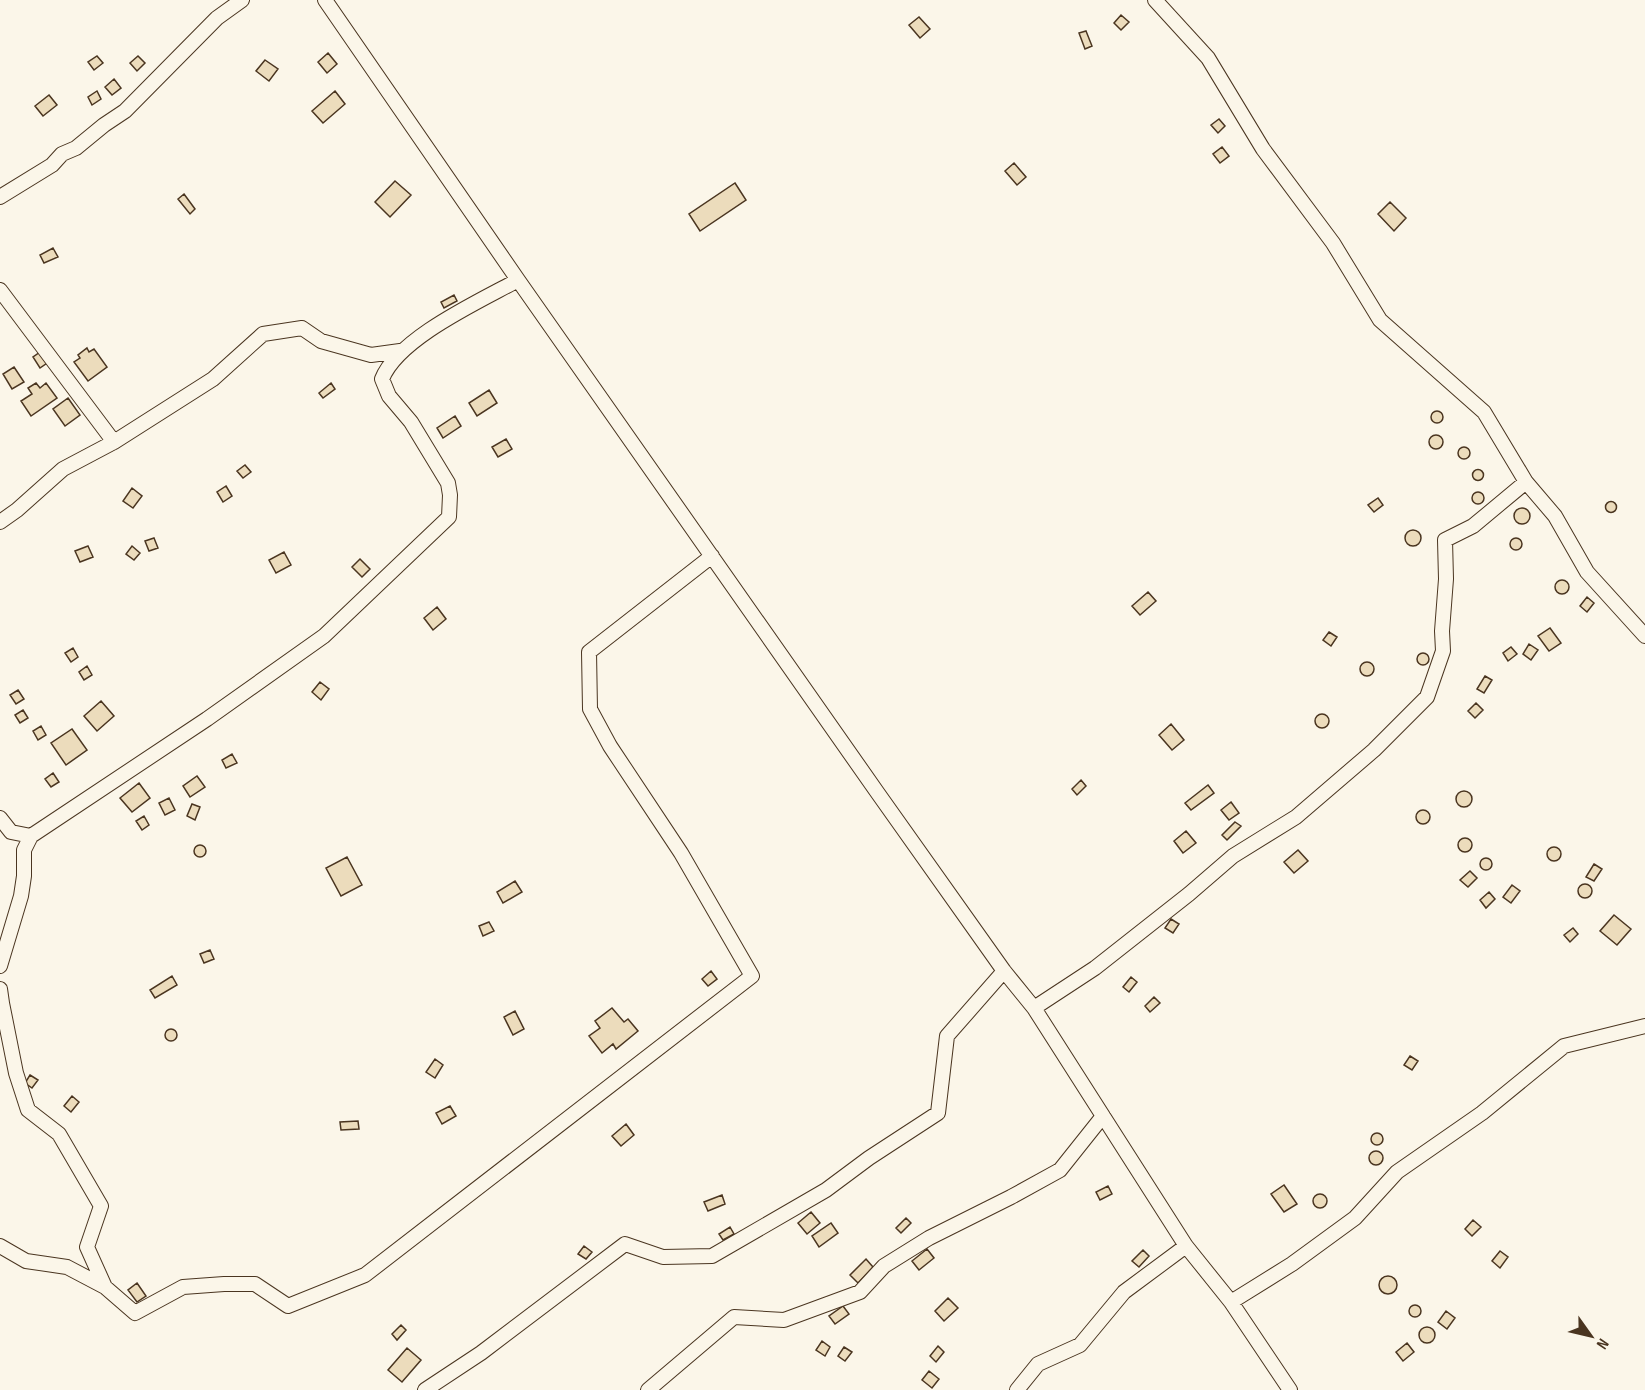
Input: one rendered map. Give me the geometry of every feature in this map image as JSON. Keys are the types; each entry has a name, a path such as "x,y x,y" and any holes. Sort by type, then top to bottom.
{"street":[{"path":"0,197 52,165 62,154 76,148 125,111 217,18 242,0"},
{"path":"325,0 712,556 1004,970 1034,1008 1186,1246 1231,1302 1290,1390"},
{"path":"1155,0 1208,58 1263,149 1333,243 1380,321 1484,412 1526,482 1555,516 1587,572 1645,636"},
{"path":"0,966 21,896 24,850 31,836 324,636 449,517 448,483 411,422 389,396 382,379 387,367 400,351 444,321 518,280"},
{"path":"0,290 114,442"},
{"path":"0,522 63,469 114,442 213,379 262,334 302,328 321,341 371,355 400,351"},
{"path":"1034,1008 1095,968 1233,856 1296,817 1374,750 1427,697 1443,651 1445,540 1473,526 1526,482"},
{"path":"0,1246 26,1261 67,1267 105,1287 135,1313 183,1287 224,1284 255,1284 288,1306 365,1275 752,976 687,863 610,746 590,709 589,652 712,556"},
{"path":"0,818 11,832 31,836"},
{"path":"425,1390 481,1353 625,1244 663,1257 712,1256 826,1190 869,1158 938,1113 947,1036 1004,970"},
{"path":"1,999 16,1073 28,1110 59,1134 101,1206 87,1247 105,1287"},
{"path":"1231,1302 1292,1264 1355,1218 1397,1172 1482,1113 1564,1046 1645,1026"},
{"path":"648,1390 734,1317 784,1320 860,1292 884,1266 929,1238 1060,1170 1103,1116"},
{"path":"1017,1390 1038,1364 1080,1345 1124,1292 1186,1246"}],"building":[{"path":"1121,15 1129,22 1121,30 1114,23"},
{"path":"919,17 930,29 920,38 909,25"},
{"path":"1086,31 1092,46 1085,49 1079,33"},
{"path":"328,53 337,64 327,73 318,62"},
{"path":"97,56 103,63 94,70 88,62"},
{"path":"138,56 145,63 137,71 130,63"},
{"path":"265,60 278,69 269,81 256,71"},
{"path":"114,79 121,88 112,95 105,87"},
{"path":"97,91 101,99 92,105 88,97"},
{"path":"335,91 345,104 323,123 312,111"},
{"path":"49,95 57,105 43,116 35,106"},
{"path":"1219,119 1225,126 1218,133 1211,125"},
{"path":"1222,147 1229,156 1220,163 1213,154"},
{"path":"1014,163 1026,177 1017,185 1005,171"},
{"path":"395,181 411,195 390,217 375,202"},
{"path":"735,183 746,200 700,231 689,214"},
{"path":"184,194 195,209 190,214 178,199"},
{"path":"1390,202 1406,218 1394,231 1378,214"},
{"path":"53,248 58,257 44,263 40,255"},
{"path":"454,295 457,301 444,308 441,302"},
{"path":"87,348 89,352 94,349 107,367 88,381 74,362 80,358 78,355"},
{"path":"43,350 50,361 40,368 33,357"},
{"path":"14,367 24,382 12,389 3,374"},
{"path":"36,383 40,388 46,383 57,398 31,416 21,401 32,394 28,388"},
{"path":"331,383 335,389 323,398 319,393"},
{"path":"489,390 497,403 477,416 469,403"},
{"path":"68,398 80,415 65,426 53,409"},
{"path":"1439,411 1443,417 1439,423 1435,423 1431,415"},
{"path":"455,416 461,426 443,438 437,428"},
{"path":"1433,435 1439,435 1443,442 1439,449 1433,449 1429,445 1429,439"},
{"path":"506,439 512,449 498,457 492,447"},
{"path":"1466,447 1470,453 1466,459 1462,459 1458,451"},
{"path":"245,465 251,472 243,478 237,471"},
{"path":"1478,469 1484,475 1478,481 1472,475"},
{"path":"226,486 232,496 223,502 217,492"},
{"path":"132,488 142,496 133,508 123,501"},
{"path":"1480,492 1484,498 1480,504 1476,504 1472,496"},
{"path":"1378,498 1383,505 1374,512 1368,505"},
{"path":"1611,501 1617,507 1611,513 1605,507"},
{"path":"1522,508 1530,516 1522,524 1514,516"},
{"path":"1413,530 1419,532 1421,538 1419,544 1413,546 1407,544 1405,538 1407,532"},
{"path":"154,538 158,548 149,551 145,541"},
{"path":"1518,538 1522,544 1518,550 1514,550 1510,542"},
{"path":"88,546 93,557 80,562 75,551"},
{"path":"132,546 140,553 134,560 126,554"},
{"path":"284,552 291,565 276,573 269,560"},
{"path":"360,559 370,569 362,577 352,567"},
{"path":"1562,580 1567,582 1569,587 1567,592 1562,594 1557,592 1555,587 1557,582"},
{"path":"1148,592 1156,601 1140,615 1132,606"},
{"path":"1587,597 1594,603 1587,612 1580,606"},
{"path":"437,607 446,619 433,630 424,618"},
{"path":"1550,628 1561,643 1549,651 1538,636"},
{"path":"1329,632 1337,637 1331,646 1323,640"},
{"path":"1529,644 1538,650 1531,660 1523,654"},
{"path":"1511,647 1517,654 1508,661 1503,653"},
{"path":"73,648 78,657 71,662 65,653"},
{"path":"1425,653 1429,659 1425,665 1421,665 1417,657"},
{"path":"1364,662 1370,662 1374,669 1370,676 1364,676 1360,672 1360,666"},
{"path":"87,666 92,675 84,680 79,672"},
{"path":"1485,676 1492,680 1484,693 1477,689"},
{"path":"320,682 329,689 321,700 312,692"},
{"path":"18,690 24,699 16,704 10,695"},
{"path":"101,701 114,716 97,731 84,716"},
{"path":"1476,703 1483,710 1475,718 1468,711"},
{"path":"23,710 28,718 20,723 15,715"},
{"path":"1319,714 1325,714 1329,721 1325,728 1319,728 1315,724 1315,718"},
{"path":"1171,724 1184,740 1172,750 1159,735"},
{"path":"41,726 46,735 38,740 33,731"},
{"path":"72,729 87,750 66,765 51,743"},
{"path":"232,754 237,763 226,768 222,760"},
{"path":"53,773 59,782 51,787 45,779"},
{"path":"197,776 205,787 190,797 183,786"},
{"path":"1081,780 1086,786 1077,795 1072,789"},
{"path":"139,783 150,798 132,812 120,798"},
{"path":"1208,785 1214,793 1191,810 1185,803"},
{"path":"1461,791 1467,791 1472,799 1470,805 1461,807 1456,802 1456,796"},
{"path":"169,798 175,810 165,815 159,803"},
{"path":"1231,802 1239,813 1229,820 1221,810"},
{"path":"192,804 200,807 195,820 187,816"},
{"path":"1420,810 1426,810 1430,817 1426,824 1420,824 1416,820 1416,814"},
{"path":"144,816 149,825 142,830 136,821"},
{"path":"1235,822 1241,826 1227,840 1222,835"},
{"path":"1186,831 1196,843 1183,853 1174,841"},
{"path":"1462,838 1468,838 1472,845 1468,852 1462,852 1458,848 1458,842"},
{"path":"200,845 206,851 200,857 194,851"},
{"path":"1554,847 1559,849 1561,854 1559,859 1554,861 1549,859 1547,854 1549,849"},
{"path":"1298,850 1308,861 1294,873 1284,862"},
{"path":"347,857 362,885 341,896 326,868"},
{"path":"1488,858 1492,864 1488,870 1484,870 1480,862"},
{"path":"1594,864 1602,869 1594,881 1586,877"},
{"path":"1470,871 1477,878 1468,887 1460,880"},
{"path":"515,881 522,892 503,903 497,892"},
{"path":"1582,884 1588,884 1592,891 1588,898 1582,898 1578,894 1578,888"},
{"path":"1512,885 1520,891 1511,903 1503,897"},
{"path":"1489,892 1495,899 1486,908 1480,900"},
{"path":"1614,915 1631,929 1617,945 1600,931"},
{"path":"1171,919 1179,924 1173,933 1165,928"},
{"path":"489,922 494,931 483,936 479,926"},
{"path":"1573,928 1578,934 1570,942 1564,935"},
{"path":"210,950 214,959 204,963 200,954"},
{"path":"711,971 717,979 708,986 702,979"},
{"path":"172,976 177,985 155,998 150,990"},
{"path":"1131,977 1137,982 1129,992 1123,987"},
{"path":"1154,997 1160,1003 1150,1012 1145,1006"},
{"path":"612,1008 624,1022 628,1019 638,1031 616,1049 613,1044 602,1053 589,1036 600,1028 595,1021"},
{"path":"515,1011 524,1029 513,1035 504,1017"},
{"path":"171,1029 177,1035 171,1041 165,1035"},
{"path":"1410,1056 1418,1061 1412,1070 1404,1065"},
{"path":"435,1059 443,1065 435,1078 426,1072"},
{"path":"30,1075 38,1080 32,1088 25,1083"},
{"path":"72,1096 79,1102 71,1112 64,1106"},
{"path":"450,1106 456,1116 442,1124 436,1113"},
{"path":"358,1121 359,1129 341,1130 340,1122"},
{"path":"626,1124 634,1135 621,1146 612,1136"},
{"path":"1379,1133 1383,1139 1379,1145 1375,1145 1371,1137"},
{"path":"1373,1151 1379,1151 1383,1158 1379,1165 1373,1165 1369,1161 1369,1155"},
{"path":"1284,1185 1297,1204 1284,1212 1271,1194"},
{"path":"1108,1186 1112,1194 1100,1200 1096,1192"},
{"path":"1317,1194 1323,1194 1327,1201 1323,1208 1317,1208 1313,1204 1313,1198"},
{"path":"722,1195 725,1204 708,1211 704,1202"},
{"path":"811,1212 820,1223 807,1234 798,1223"},
{"path":"906,1218 911,1223 901,1233 896,1228"},
{"path":"1473,1220 1481,1227 1472,1236 1465,1229"},
{"path":"831,1223 838,1233 819,1247 812,1236"},
{"path":"730,1227 734,1234 723,1240 719,1234"},
{"path":"584,1246 592,1252 586,1259 578,1254"},
{"path":"927,1249 934,1258 919,1270 912,1261"},
{"path":"1143,1250 1149,1256 1139,1267 1132,1261"},
{"path":"1500,1251 1508,1257 1500,1268 1492,1261"},
{"path":"866,1259 873,1267 858,1283 850,1275"},
{"path":"1388,1276 1394,1279 1397,1285 1394,1291 1388,1294 1382,1291 1379,1285 1382,1279"},
{"path":"137,1283 146,1296 137,1302 128,1290"},
{"path":"948,1298 958,1308 944,1321 935,1311"},
{"path":"1417,1305 1420,1306 1420,1316 1413,1317 1410,1316 1409,1309 1410,1306"},
{"path":"843,1306 849,1314 835,1324 829,1316"},
{"path":"1446,1311 1455,1318 1447,1329 1438,1322"},
{"path":"401,1325 406,1330 397,1340 392,1334"},
{"path":"1427,1327 1433,1329 1435,1335 1433,1341 1427,1343 1421,1341 1419,1335 1421,1329"},
{"path":"822,1341 830,1347 825,1356 816,1350"},
{"path":"1407,1343 1414,1352 1403,1361 1396,1352"},
{"path":"938,1346 944,1352 936,1362 930,1356"},
{"path":"844,1347 852,1352 845,1361 838,1356"},
{"path":"407,1348 421,1360 402,1382 388,1370"},
{"path":"929,1371 939,1379 932,1388 922,1380"}]}
